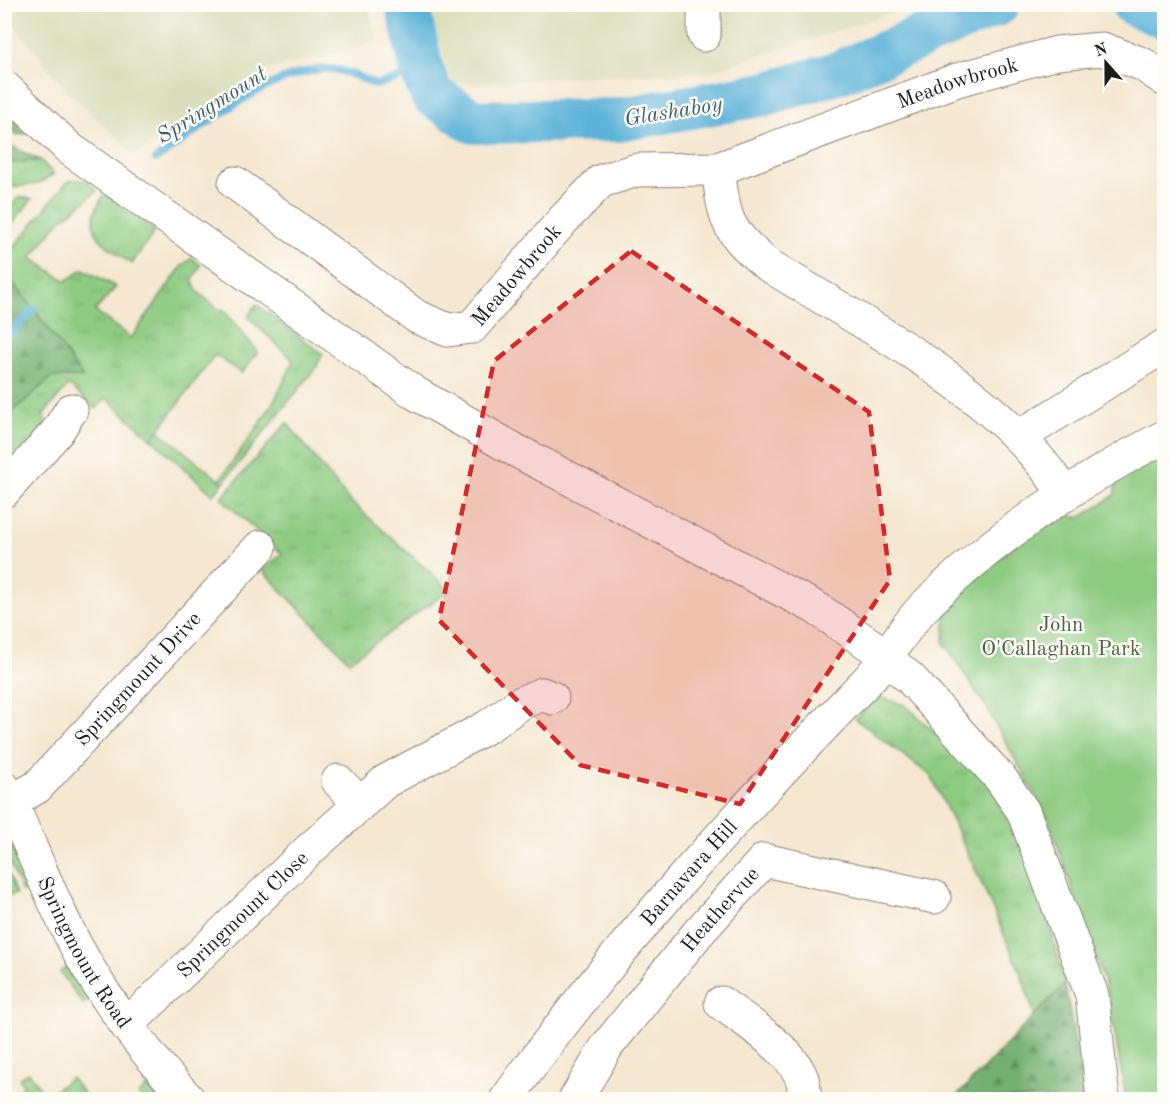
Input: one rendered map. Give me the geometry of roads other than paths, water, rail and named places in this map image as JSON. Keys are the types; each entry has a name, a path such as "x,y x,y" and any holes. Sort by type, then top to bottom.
{"street":[{"name":"Meadowbrook","path":"235,183 417,317 448,330 472,327 555,228 601,181 637,170 718,169 957,80 1057,53 1102,49 1142,64 1164,80"},
{"path":"4,87 70,149 415,393 515,450 816,608 887,657 911,679 1001,778 1023,811 1092,995 1103,1100"},
{"path":"718,169 724,212 738,240 765,263 954,381 1019,437 1065,495"},
{"path":"1019,437 1164,346"},
{"path":"4,491 57,432 71,410"},
{"name":"Barnavara Hill","path":"506,1100 564,1020 628,941 807,741 887,657 906,628 946,586 981,556 1065,495 1123,458 1164,437"},
{"name":"Springmount Drive","path":"8,795 37,787 260,547"},
{"name":"Springmount Close","path":"127,1025 349,792 386,781 476,733 521,703 542,694 552,698"},
{"name":"Springmount Road","path":"8,795 75,944 147,1053 189,1100"},
{"name":"Heathervue","path":"575,1100 607,1046 698,933 765,860 934,897"},
{"path":"721,1003 783,1049 799,1071 805,1092 803,1100"}],"waterway":[{"name":"Glashaboy","path":"407,4 422,70 432,95 474,122 617,120 765,94 840,72 998,4"},
{"name":"Glashaboy","path":"1133,4 1164,17"},
{"name":"Springmount","path":"156,159 235,104 278,81 301,73 323,69 337,70 376,85 422,70"},
{"name":"Springmount","path":"4,340 34,309"}],"park label":[{"name":"John O'Callaghan Park","path":"1061,636"}]}
